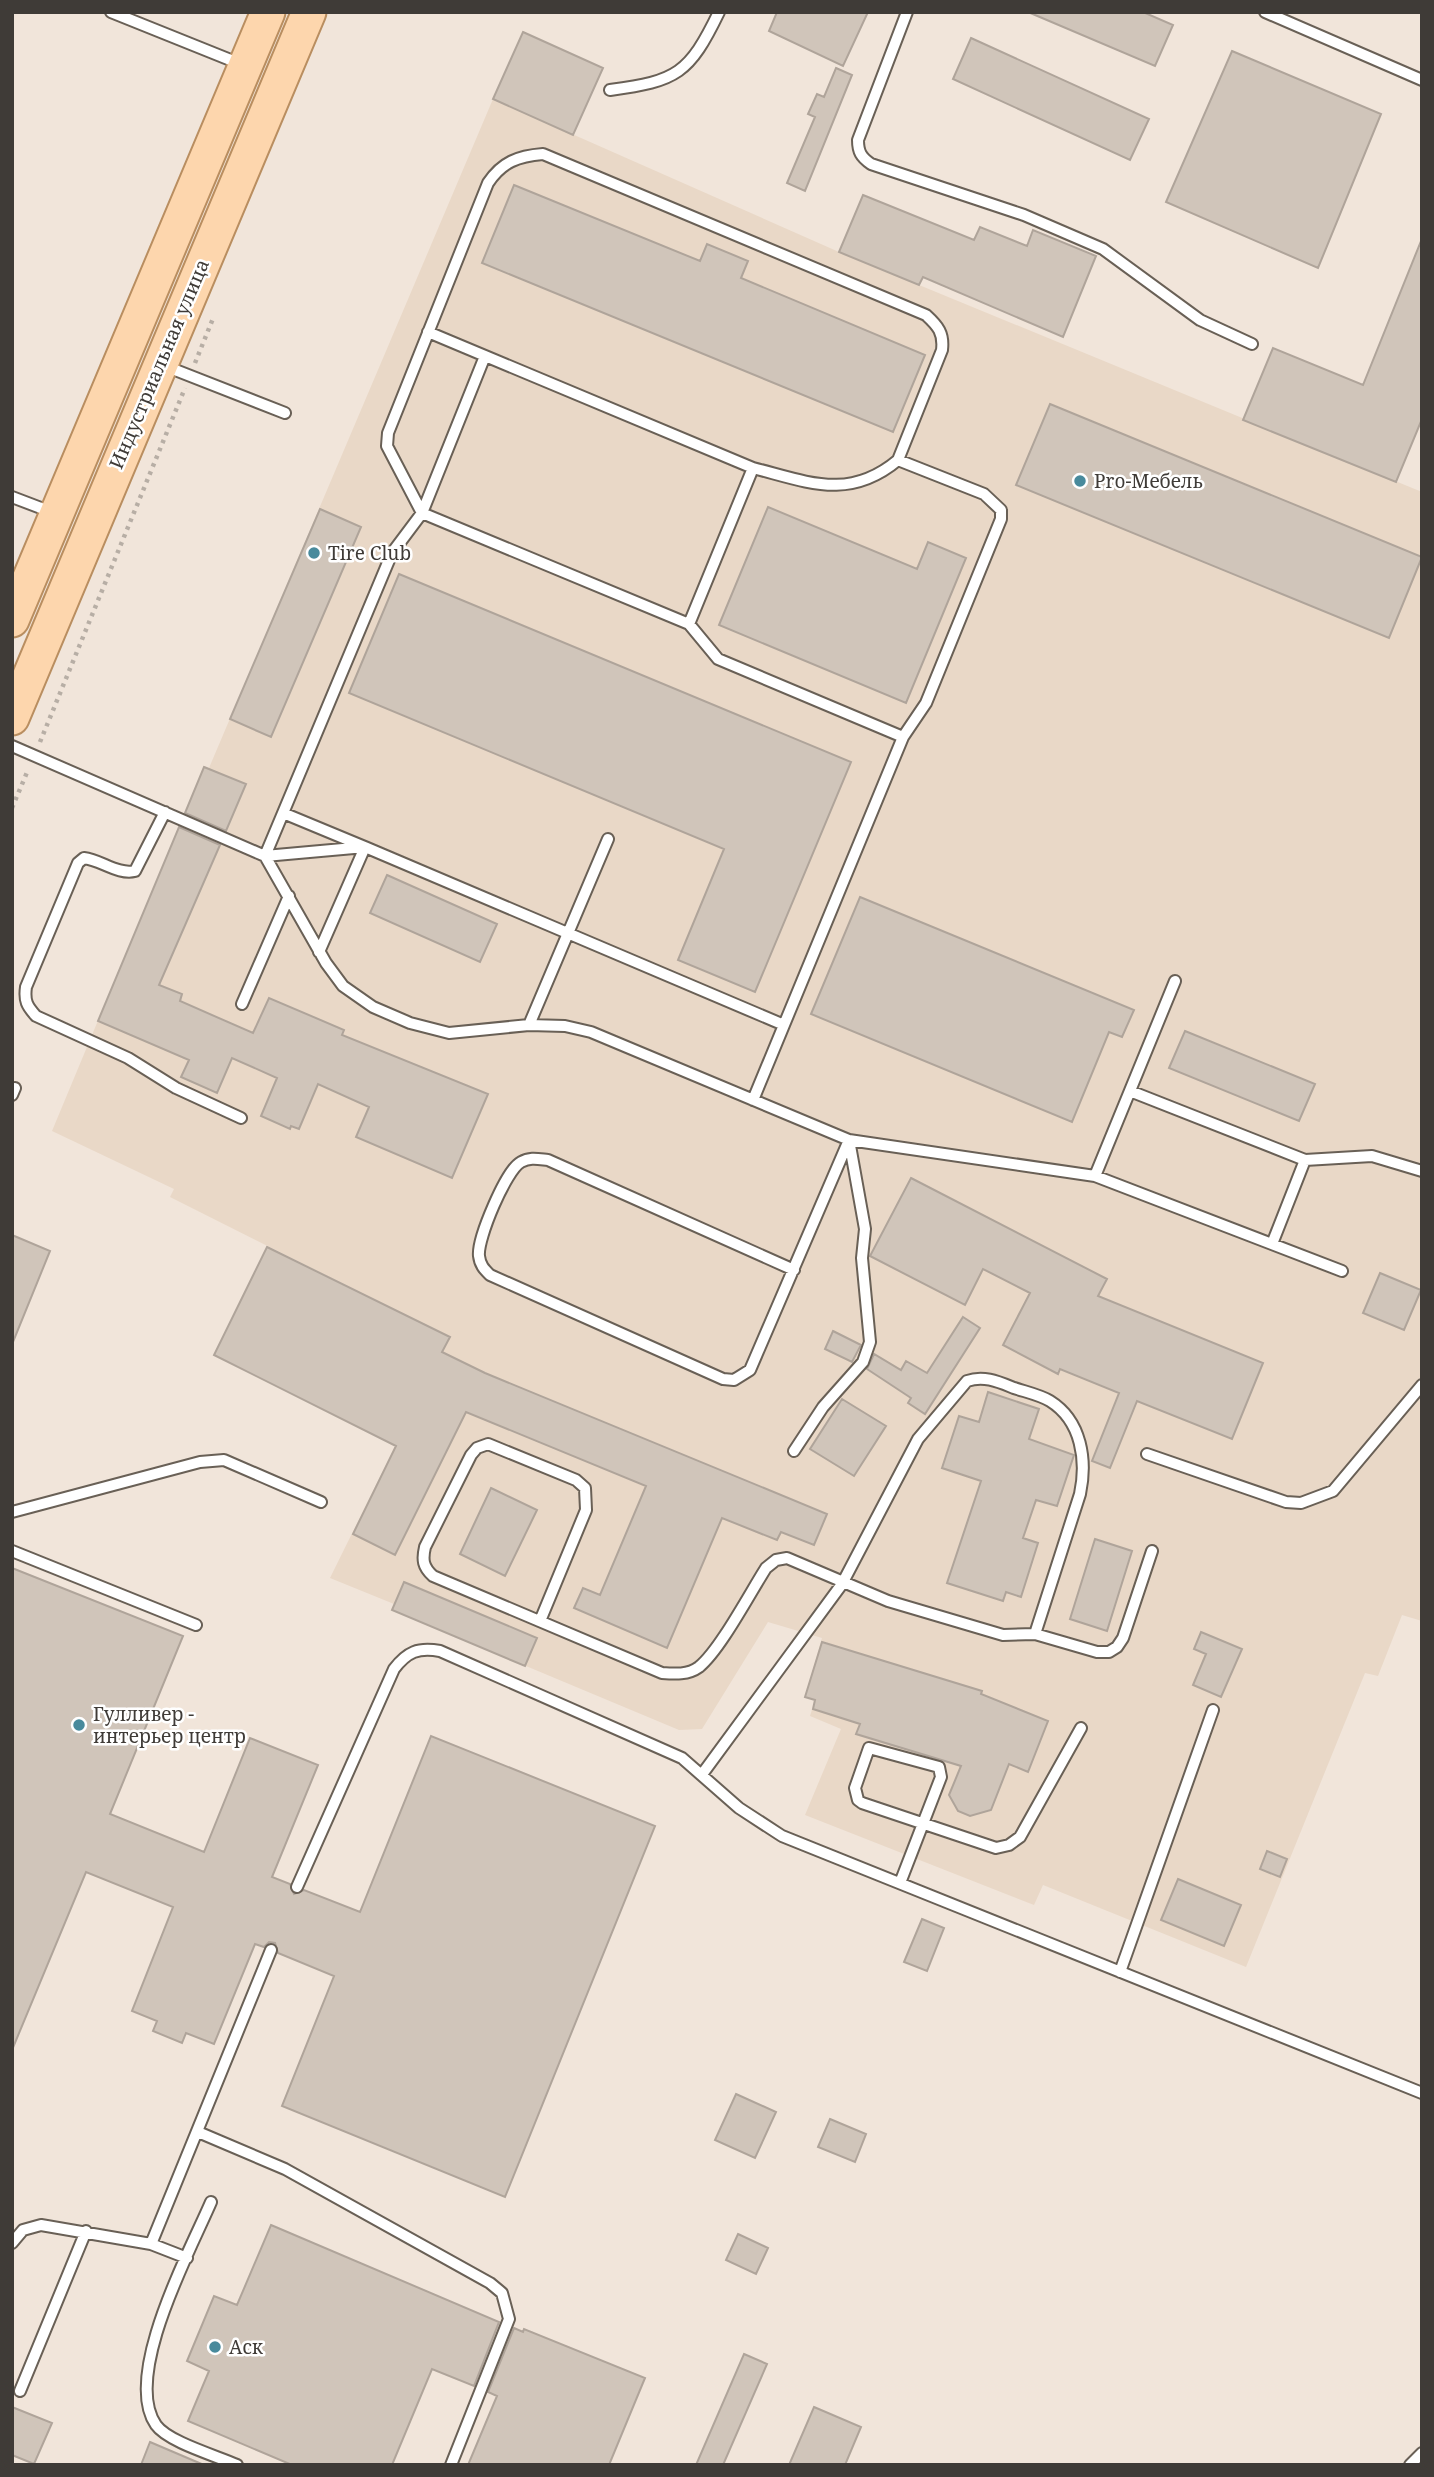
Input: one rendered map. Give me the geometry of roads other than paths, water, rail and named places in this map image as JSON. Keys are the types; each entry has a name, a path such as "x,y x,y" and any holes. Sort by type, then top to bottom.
{"main road":[{"name":"Индустриальная улица","path":"16,601 57,514 268,12"},
{"name":"Индустриальная улица","path":"12,718 159,363 309,12"}],"lane":[{"path":"111,12 245,66"},
{"path":"610,90 656,84 674,75 691,62 719,12"},
{"path":"908,12 858,140 858,150 863,158 871,164 1024,215 1103,249 1200,320 1252,344"},
{"path":"1265,12 1422,80"},
{"path":"428,332 753,468 828,486 850,485 881,474 898,460 942,350 943,337 937,324 926,315 551,156 526,155 497,169 488,183 428,332 388,433 387,446 422,513 689,624 718,659 903,737"},
{"path":"265,856 392,554 422,513 485,356"},
{"path":"159,363 285,413"},
{"path":"753,1100 903,737 926,703 1001,519 1000,510 984,494 898,460"},
{"path":"689,624 753,468"},
{"path":"12,497 57,514"},
{"path":"12,746 265,856 365,847"},
{"path":"165,813 135,871 127,873 92,859 84,858 78,863 26,987 24,998 27,1007 36,1016 128,1058 176,1087 241,1118"},
{"path":"283,813 784,1025"},
{"path":"528,1025 608,839"},
{"path":"319,952 365,847"},
{"path":"265,856 319,952 343,986 358,999 410,1023 449,1033 528,1025 565,1026 591,1032 849,1140 1095,1176 1342,1271"},
{"path":"242,1004 289,896"},
{"path":"1095,1176 1175,981"},
{"path":"1130,1091 1305,1160 1372,1156 1422,1171"},
{"path":"794,1270 548,1160 531,1158 519,1162 510,1171 480,1239 479,1255 482,1267 490,1275 723,1379 734,1380 750,1370 794,1270 849,1140"},
{"path":"794,1451 823,1406 863,1362 870,1342 862,1258 865,1229 849,1140"},
{"path":"1272,1244 1305,1160"},
{"path":"704,1773 842,1584 918,1439 967,1381 988,1378 1048,1400 1061,1410 1074,1426 1082,1452 1084,1472 1080,1494 1035,1634"},
{"path":"1147,1454 1286,1502 1311,1501 1333,1491 1422,1385"},
{"path":"540,1621 586,1510 588,1498 585,1488 576,1480 488,1444 477,1448 471,1455 425,1547 422,1558 425,1568 433,1576 662,1673 680,1674 698,1668 711,1654 766,1568 775,1560 799,1561 842,1584 888,1601 1003,1635 1035,1634 1097,1652 1108,1652 1117,1647 1152,1551"},
{"path":"12,1512 200,1462 224,1460 321,1502"},
{"path":"12,1551 195,1625"},
{"path":"297,1887 394,1669 413,1651 425,1648 440,1651 659,1745 704,1773 739,1808 770,1829 1422,2093"},
{"path":"1120,1972 1213,1710"},
{"path":"900,1883 923,1824 941,1777 939,1767 869,1748 855,1788 858,1800 923,1824 981,1845 996,1849 1009,1845 1020,1837 1081,1728"},
{"path":"151,2244 271,1950"},
{"path":"198,2132 285,2169 490,2283 502,2293 509,2319 451,2465"},
{"path":"211,2202 150,2347 148,2401 150,2414 157,2427 169,2436 237,2465"},
{"path":"12,2243 23,2230 41,2225 151,2244 187,2258"},
{"path":"20,2391 86,2231"},
{"path":"1410,2465 1422,2453"}],"place":[{"name":"Pro-Мебель","path":"1080,481"},
{"name":"Tire Club","path":"314,553"},
{"name":"Гулливер - интерьер центр","path":"79,1725"},
{"name":"Аск","path":"215,2347"}]}
